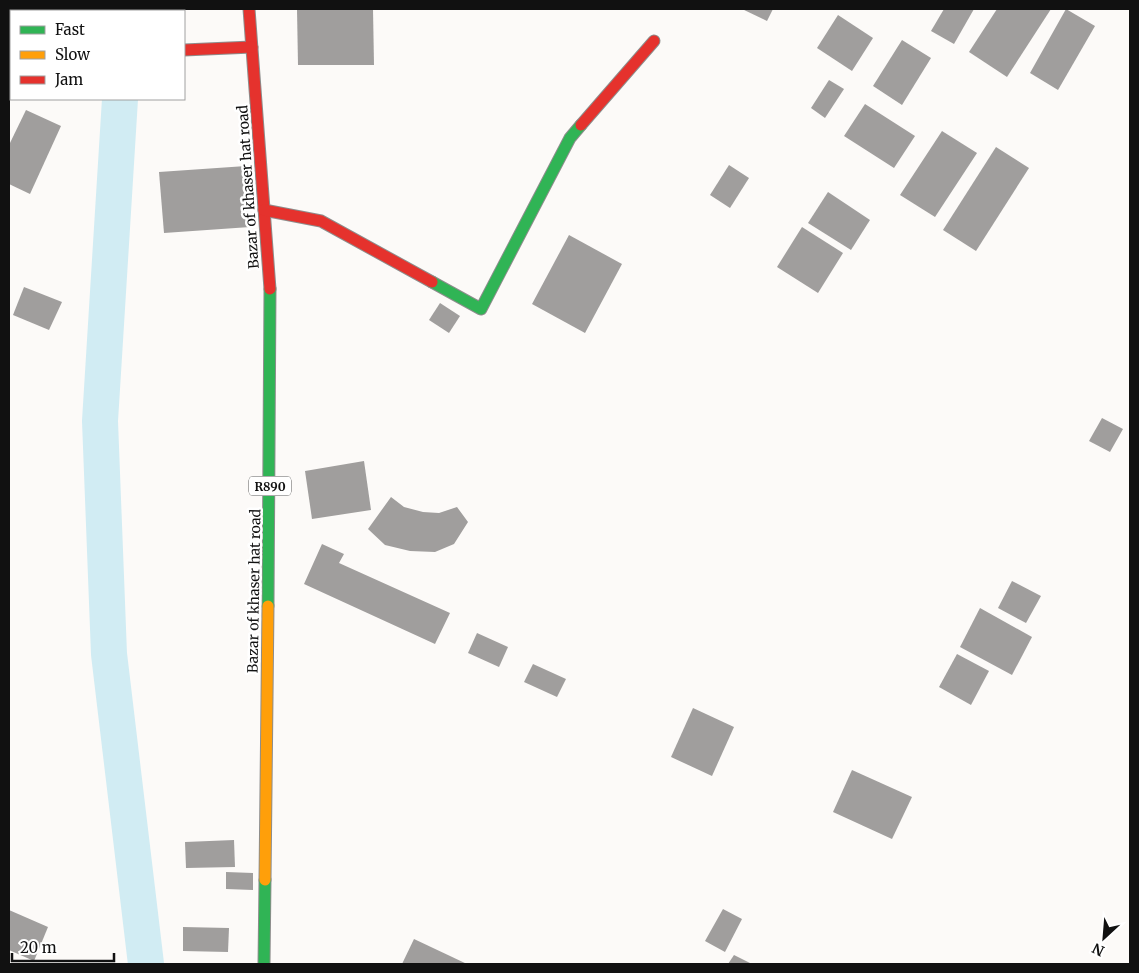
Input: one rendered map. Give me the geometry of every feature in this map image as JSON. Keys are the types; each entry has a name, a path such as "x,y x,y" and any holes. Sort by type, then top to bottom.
{"main road":[{"name":"Bazar of khaser hat road","path":"249,9 270,294 270,466 264,964"},
{"path":"264,210 322,221 481,309 570,138 654,41"},
{"path":"190,50 252,47"}],"building":[{"path":"297,9 373,9 374,65 298,65"},
{"path":"742,9 773,9 767,21"},
{"path":"944,9 974,9 954,44 931,31"},
{"path":"997,9 1051,9 1007,77 969,52"},
{"path":"1066,9 1095,26 1058,90 1030,73"},
{"path":"838,15 873,38 852,71 817,48"},
{"path":"902,40 931,58 902,105 873,86"},
{"path":"829,80 844,89 825,118 811,108"},
{"path":"865,104 915,136 894,168 844,136"},
{"path":"26,110 61,126 30,194 9,184 9,145"},
{"path":"942,131 977,153 935,217 900,195"},
{"path":"996,147 1029,168 976,251 943,230"},
{"path":"729,165 749,178 730,208 710,195"},
{"path":"246,166 250,227 164,233 159,172"},
{"path":"828,192 870,220 851,250 808,223"},
{"path":"802,227 843,253 818,293 777,267"},
{"path":"569,235 622,264 585,333 532,304"},
{"path":"24,287 62,302 49,330 13,315"},
{"path":"440,303 460,316 449,333 429,320"},
{"path":"1102,418 1123,429 1110,452 1089,441"},
{"path":"364,461 371,510 312,519 305,471"},
{"path":"391,497 404,507 423,512 439,513 457,507 468,522 454,544 435,552 410,551 385,545 368,529"},
{"path":"322,544 344,554 339,563 450,613 435,644 304,584"},
{"path":"1012,581 1041,596 1026,623 998,608"},
{"path":"980,608 1032,637 1012,675 960,647"},
{"path":"477,633 508,647 499,667 468,653"},
{"path":"957,654 989,671 971,705 939,687"},
{"path":"533,664 566,679 557,697 524,682"},
{"path":"693,708 734,727 712,776 671,757"},
{"path":"852,770 912,797 892,839 833,812"},
{"path":"234,840 235,867 186,868 185,842"},
{"path":"226,872 253,873 253,890 226,889"},
{"path":"723,909 742,919 725,952 705,941"},
{"path":"9,910 48,927 34,961 9,950"},
{"path":"183,927 229,928 228,952 183,951"},
{"path":"414,939 467,964 402,964"},
{"path":"734,955 752,964 728,964"}],"waterway":[{"path":"120,100 100,421 109,654 146,964"}],"traffic: fast":[{"path":"432,282 481,309 570,138 581,125"},
{"path":"268,606 270,289"},
{"path":"264,964 265,880"}],"traffic: slow":[{"path":"265,880 268,606"}],"traffic: jam":[{"path":"249,9 270,289"},
{"path":"581,125 654,41"},
{"path":"185,50 252,47"},
{"path":"264,210 321,221 432,282"}]}
